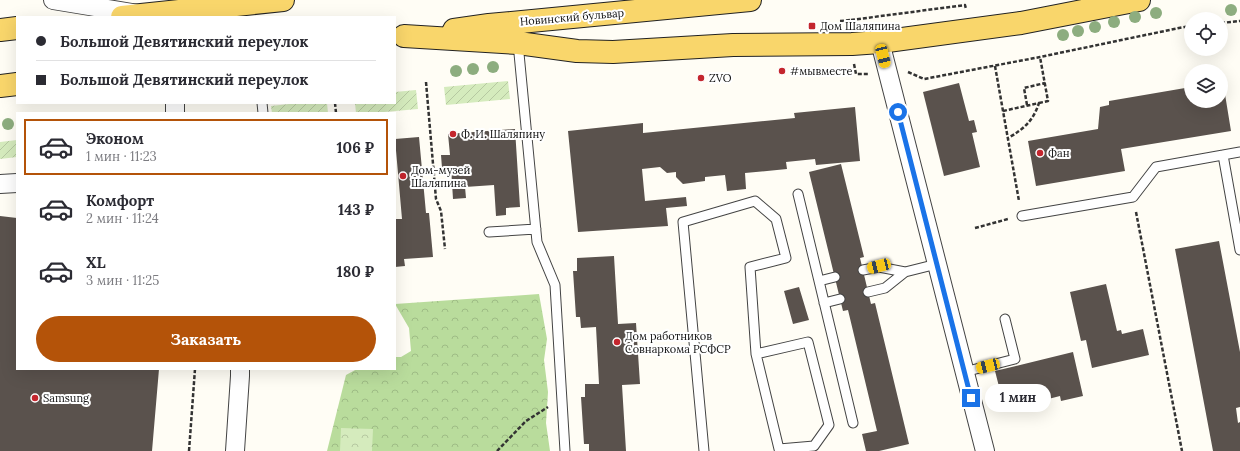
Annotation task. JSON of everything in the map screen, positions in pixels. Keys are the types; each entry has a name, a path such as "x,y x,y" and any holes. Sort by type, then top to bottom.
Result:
{"main road":[{"path":"133,16 198,5 283,0"},
{"name":"Новинский бульвар","path":"400,37 489,25 750,0"},
{"path":"400,37 518,43 577,51 613,52 732,44 813,45 880,42 1021,23 1139,0"},
{"path":"0,30 16,28"},
{"path":"0,86 16,84"}],"street":[{"path":"53,0 144,15"},
{"path":"880,42 985,451"},
{"path":"0,184 16,183"},
{"path":"235,451 240,370"}],"lane":[{"path":"518,43 537,242 555,285 565,451"},
{"path":"1022,216 1133,197 1156,167 1240,152"},
{"path":"1223,155 1240,250"},
{"path":"798,194 854,423"},
{"path":"704,451 683,222 754,201 776,219 786,258 750,267 756,354 779,449 814,446 829,426 808,342 756,354"},
{"path":"489,232 536,229"},
{"path":"868,292 885,288 905,272 936,264"},
{"path":"863,270 879,266 905,272"},
{"path":"819,281 835,277"},
{"path":"824,303 840,299"},
{"path":"964,372 1015,359 1005,319"}],"path":[{"path":"851,20 965,5 966,10"},
{"path":"1228,22 1240,20"},
{"path":"902,70 924,79 1040,58 1184,27"},
{"path":"1003,110 1048,101 1040,58"},
{"path":"853,60 856,74 871,74"},
{"path":"974,228 1022,216 994,66"},
{"path":"426,82 436,199 441,211 445,248"},
{"path":"1027,105 1024,88 1044,83"},
{"path":"1008,138 1019,132 1025,126 1035,114 1039,103"},
{"path":"1133,197 1182,451"},
{"path":"188,451 195,370"},
{"path":"497,451 526,421 562,398"}],"green space":[{"path":"508,81 510,99 446,105 444,87"},
{"path":"416,90 418,109 384,112 356,112 355,104 396,104 396,92"},
{"path":"289,104 327,104 328,112 272,112 271,106"},
{"path":"16,140 16,157 0,159 0,142"},
{"path":"539,294 547,339 544,360 548,392 546,423 550,451 327,451 346,375 355,370 396,370 396,357 401,357 411,351 409,328 396,304"},
{"path":"341,428 373,429 372,451 340,451"}],"building":[{"path":"959,83 969,121 974,120 977,132 972,133 980,167 944,176 923,92"},
{"path":"1184,88 1184,108 1227,108 1231,131 1121,149 1125,171 1036,186 1028,141 1098,129 1100,107 1109,105 1109,101"},
{"path":"855,107 860,161 816,165 815,159 786,162 787,169 745,173 746,189 727,191 725,175 705,177 705,181 683,184 676,177 676,172 667,173 660,167 642,169 645,201 686,197 687,206 666,208 668,226 578,232 568,131 643,123 643,133 795,118 794,113"},
{"path":"515,129 520,207 506,208 506,215 496,216 494,185 465,187 466,198 453,199 451,167 442,168 441,155 450,155 448,134"},
{"path":"419,137 426,213 429,213 433,257 404,259 405,266 396,267 396,219 402,219 396,139"},
{"path":"841,164 864,257 860,258 871,304 875,303 909,444 879,451 866,451 862,434 877,431 848,310 843,311 809,172"},
{"path":"0,216 16,218 16,370 159,370 152,451 0,451"},
{"path":"1219,241 1240,352 1240,407 1236,408 1238,423 1240,422 1240,451 1213,451 1175,249"},
{"name":"Дом работников Совнаркома РСФСР","path":"614,256 618,324 636,323 640,384 622,385 626,451 589,451 589,444 584,444 581,397 585,397 585,384 599,384 596,327 581,328 580,317 576,317 573,271 577,271 577,258"},
{"path":"1106,284 1117,331 1121,330 1122,334 1143,329 1149,355 1092,368 1086,340 1081,341 1070,292"},
{"path":"799,287 809,320 793,324 784,291"},
{"path":"1073,352 1083,396 1061,401 1060,396 1005,410 995,371"}],"place":[{"name":"Дом Шаляпина","path":"812,26"},
{"name":"#мывместе","path":"782,71"},
{"name":"ZVO","path":"701,78"},
{"name":"Ф. И. Шаляпину","path":"453,134"},
{"name":"Фан","path":"1040,153"},
{"name":"Дом-музей Шаляпина","path":"403,176"},
{"name":"Дом работников Совнаркома РСФСР","path":"617,342"},
{"name":"Samsung","path":"35,398"}],"route":[{"path":"898,112 971,398"}]}
